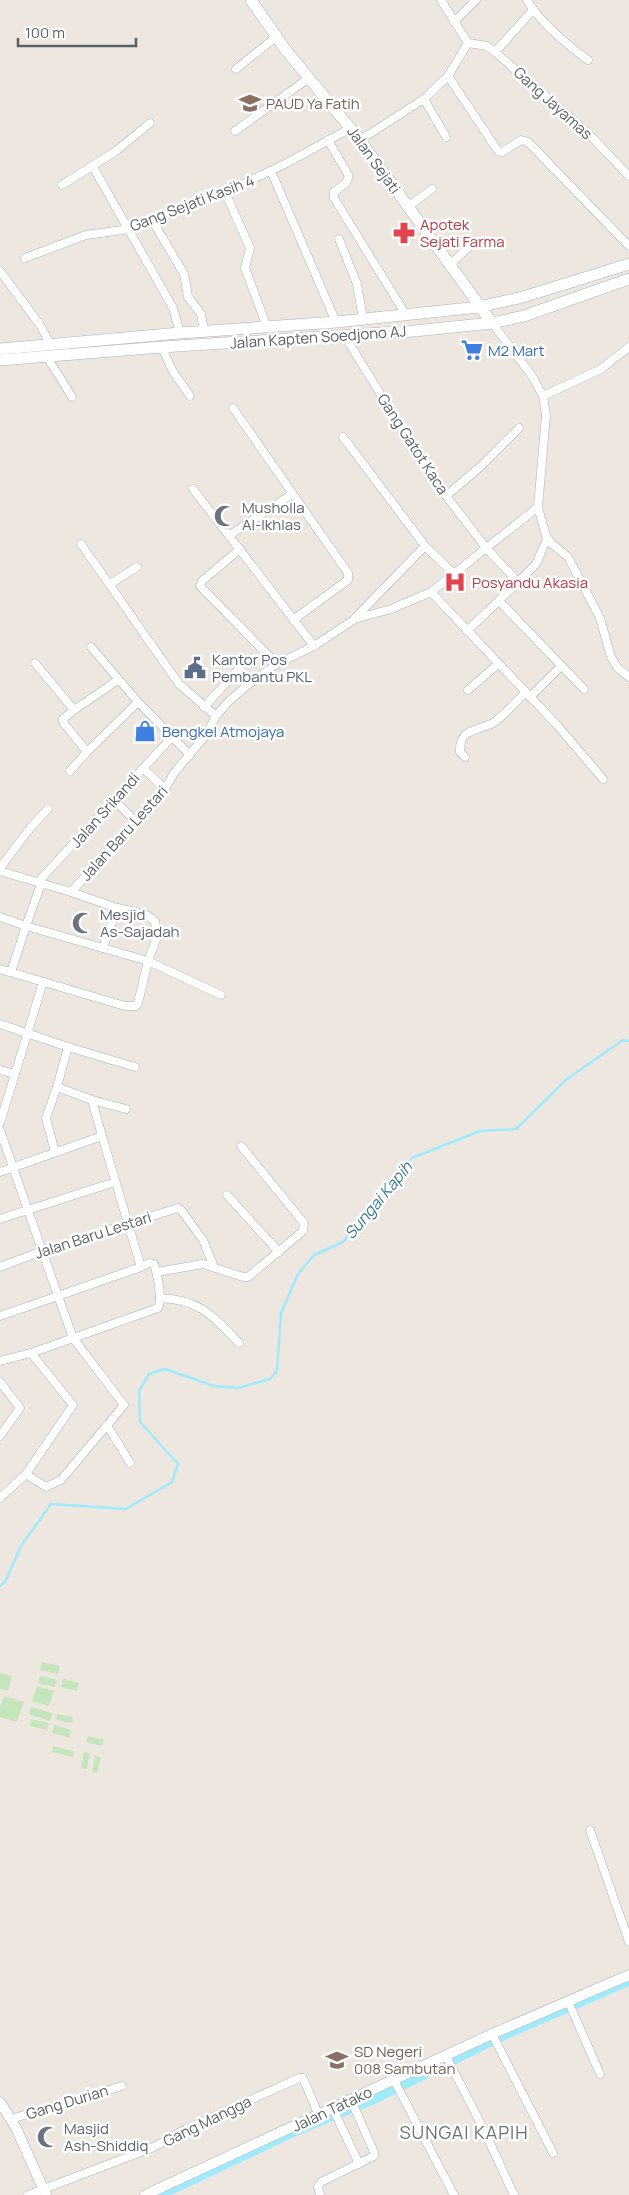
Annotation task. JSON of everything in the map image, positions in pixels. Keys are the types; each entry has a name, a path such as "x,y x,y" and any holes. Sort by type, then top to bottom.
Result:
{"main road":[{"name":"Jalan Sejati","path":"251,0 276,37 360,140 492,323"},
{"name":"Jalan Kapten Soedjono AJ","path":"0,349 204,331 336,322 479,307 522,297 629,264"},
{"name":"Jalan Kapten Soedjono AJ","path":"0,360 492,323 524,316 629,280"},
{"path":"30,346 32,358"}],"street":[{"path":"360,140 424,100 448,76 468,43 440,0"},
{"path":"454,22 476,0"},
{"path":"527,0 533,10 560,38 588,60"},
{"path":"495,52 533,10"},
{"path":"236,69 276,37"},
{"name":"Gang Jayamas","path":"468,43 487,46 495,52 588,134 629,176"},
{"path":"448,76 498,151 502,152 521,140 528,142 629,246"},
{"path":"235,131 309,78"},
{"path":"424,100 446,137"},
{"path":"62,184 116,151 150,123"},
{"name":"Gang Sejati Kasih 4","path":"25,258 86,235 130,229 225,192 271,171 351,128"},
{"path":"328,140 349,176 346,183 334,192 334,198 406,315"},
{"path":"93,166 173,308 180,333"},
{"path":"271,171 336,322"},
{"path":"408,207 432,189"},
{"path":"225,192 250,248 245,268 267,327"},
{"path":"152,220 184,274 188,297 201,314 204,331"},
{"path":"339,239 357,284 363,319"},
{"path":"450,265 475,241"},
{"path":"1,273 40,325 50,344"},
{"path":"492,323 532,376 543,396 546,415 538,507 547,539 568,557 600,618 611,657 617,666 629,677"},
{"name":"Gang Gatot Kaca","path":"344,335 428,472 487,549 518,582"},
{"path":"543,396 601,369 629,346"},
{"path":"162,347 172,370 190,396"},
{"path":"47,357 72,397"},
{"path":"234,408 348,573 348,578 293,620"},
{"path":"446,496 481,466 519,428"},
{"path":"343,437 425,546 455,575"},
{"path":"193,489 314,646"},
{"path":"230,535 292,494"},
{"name":"Jalan Baru Lestari","path":"43,982 133,1006 138,1003 148,961 157,937 155,921 145,914 117,908 71,892 165,789 174,773 206,735 216,716 229,700 277,664 314,646 354,619 391,609 431,592 455,575 538,507"},
{"path":"466,631 499,602 536,564 547,539"},
{"path":"81,544 179,684 216,716"},
{"path":"354,619 425,546"},
{"path":"240,548 202,581 200,586 277,664"},
{"path":"110,584 137,566"},
{"path":"431,592 557,725 603,779"},
{"path":"499,602 584,689"},
{"path":"91,647 138,702 190,755"},
{"path":"35,663 74,710"},
{"path":"468,690 498,664"},
{"path":"465,757 461,753 460,748 468,733 475,728 493,723 561,666"},
{"path":"204,707 240,668"},
{"path":"87,752 63,722 63,719 118,680"},
{"path":"70,771 138,702"},
{"name":"Jalan Srikandi","path":"40,883 172,737"},
{"path":"144,768 165,789"},
{"path":"114,800 136,822"},
{"path":"48,810 31,827 0,869 71,892"},
{"path":"11,972 40,883"},
{"path":"103,948 117,908"},
{"path":"0,917 148,961 221,995"},
{"path":"0,969 43,982 0,1123"},
{"path":"0,1024 135,1067"},
{"path":"55,1152 46,1118 68,1047"},
{"path":"0,1070 14,1074"},
{"path":"57,1087 92,1100 126,1109"},
{"path":"92,1100 140,1267"},
{"path":"0,1130 73,1338 123,1402 107,1425 61,1480 53,1485 43,1487 26,1474"},
{"path":"0,1172 102,1136"},
{"path":"157,1272 194,1265 214,1267 248,1277 303,1231 304,1223 241,1146"},
{"path":"0,1218 115,1182"},
{"path":"227,1195 279,1252"},
{"name":"Jalan Baru Lestari","path":"0,1267 42,1251 180,1208 204,1240 214,1267"},
{"path":"0,1316 140,1267 153,1264 157,1272 160,1298 158,1308 0,1361"},
{"path":"160,1298 184,1300 198,1306 208,1312 239,1343"},
{"path":"0,1498 26,1474 72,1405 31,1352"},
{"path":"0,1382 20,1408 0,1436"},
{"path":"107,1425 130,1463"},
{"path":"590,1830 629,1942"},
{"name":"Jalan Tatako","path":"145,2195 352,2102 446,2056 629,1975"},
{"path":"569,2003 600,2074"},
{"path":"494,2036 553,2153"},
{"path":"446,2056 482,2126 514,2195"},
{"name":"Gang Mangga","path":"44,2192 154,2147 186,2129 300,2078 303,2078 307,2084 319,2116"},
{"path":"395,2082 454,2195"},
{"name":"Gang Durian","path":"11,2119 122,2086"},
{"path":"320,2195 318,2189 321,2182 359,2164 374,2154 352,2102"},
{"path":"1,2103 11,2119 44,2192 28,2195"},
{"path":"333,2109 359,2164"}],"green space":[{"path":"42,1662 60,1666 58,1674 40,1670"},
{"path":"0,1673 12,1676 8,1691 0,1689"},
{"path":"40,1676 57,1680 55,1687 38,1683"},
{"path":"63,1679 79,1683 77,1691 61,1687"},
{"path":"37,1686 54,1691 49,1706 32,1701"},
{"path":"4,1696 24,1702 17,1722 0,1717 0,1707"},
{"path":"31,1707 52,1713 50,1721 29,1714"},
{"path":"57,1714 73,1717 72,1723 56,1720"},
{"path":"31,1719 49,1723 47,1730 30,1726"},
{"path":"54,1725 71,1730 69,1738 52,1733"},
{"path":"88,1736 104,1740 102,1746 86,1742"},
{"path":"53,1746 74,1751 73,1757 52,1752"},
{"path":"84,1752 90,1753 87,1769 81,1768"},
{"path":"95,1756 101,1757 97,1773 92,1772"}],"waterway":[{"name":"Sungai Kapih","path":"0,1586 5,1582 21,1546 51,1504 126,1509 172,1482 178,1464 140,1422 139,1391 149,1374 165,1369 214,1386 238,1388 270,1379 277,1371 281,1313 298,1274 314,1255 343,1242 412,1158 480,1131 516,1129 567,1079 623,1040 629,1041"},
{"path":"161,2195 294,2132 377,2098 503,2036 629,1981"}],"place":[{"name":"PAUD Ya Fatih","path":"250,103"},
{"name":"Apotek Sejati Farma","path":"404,233"},
{"name":"M2 Mart","path":"472,350"},
{"name":"Musholla Al-Ikhlas","path":"225,516"},
{"name":"Posyandu Akasia","path":"455,582"},
{"name":"Kantor Pos Pembantu PKL","path":"195,668"},
{"name":"Bengkel Atmojaya","path":"145,731"},
{"name":"Mesjid As-Sajadah","path":"83,923"},
{"name":"SD Negeri 008 Sambutan","path":"337,2060"},
{"name":"Masjid Ash-Shiddiq","path":"48,2137"}],"district":[{"name":"SUNGAI KAPIH","path":"464,2132"}]}
